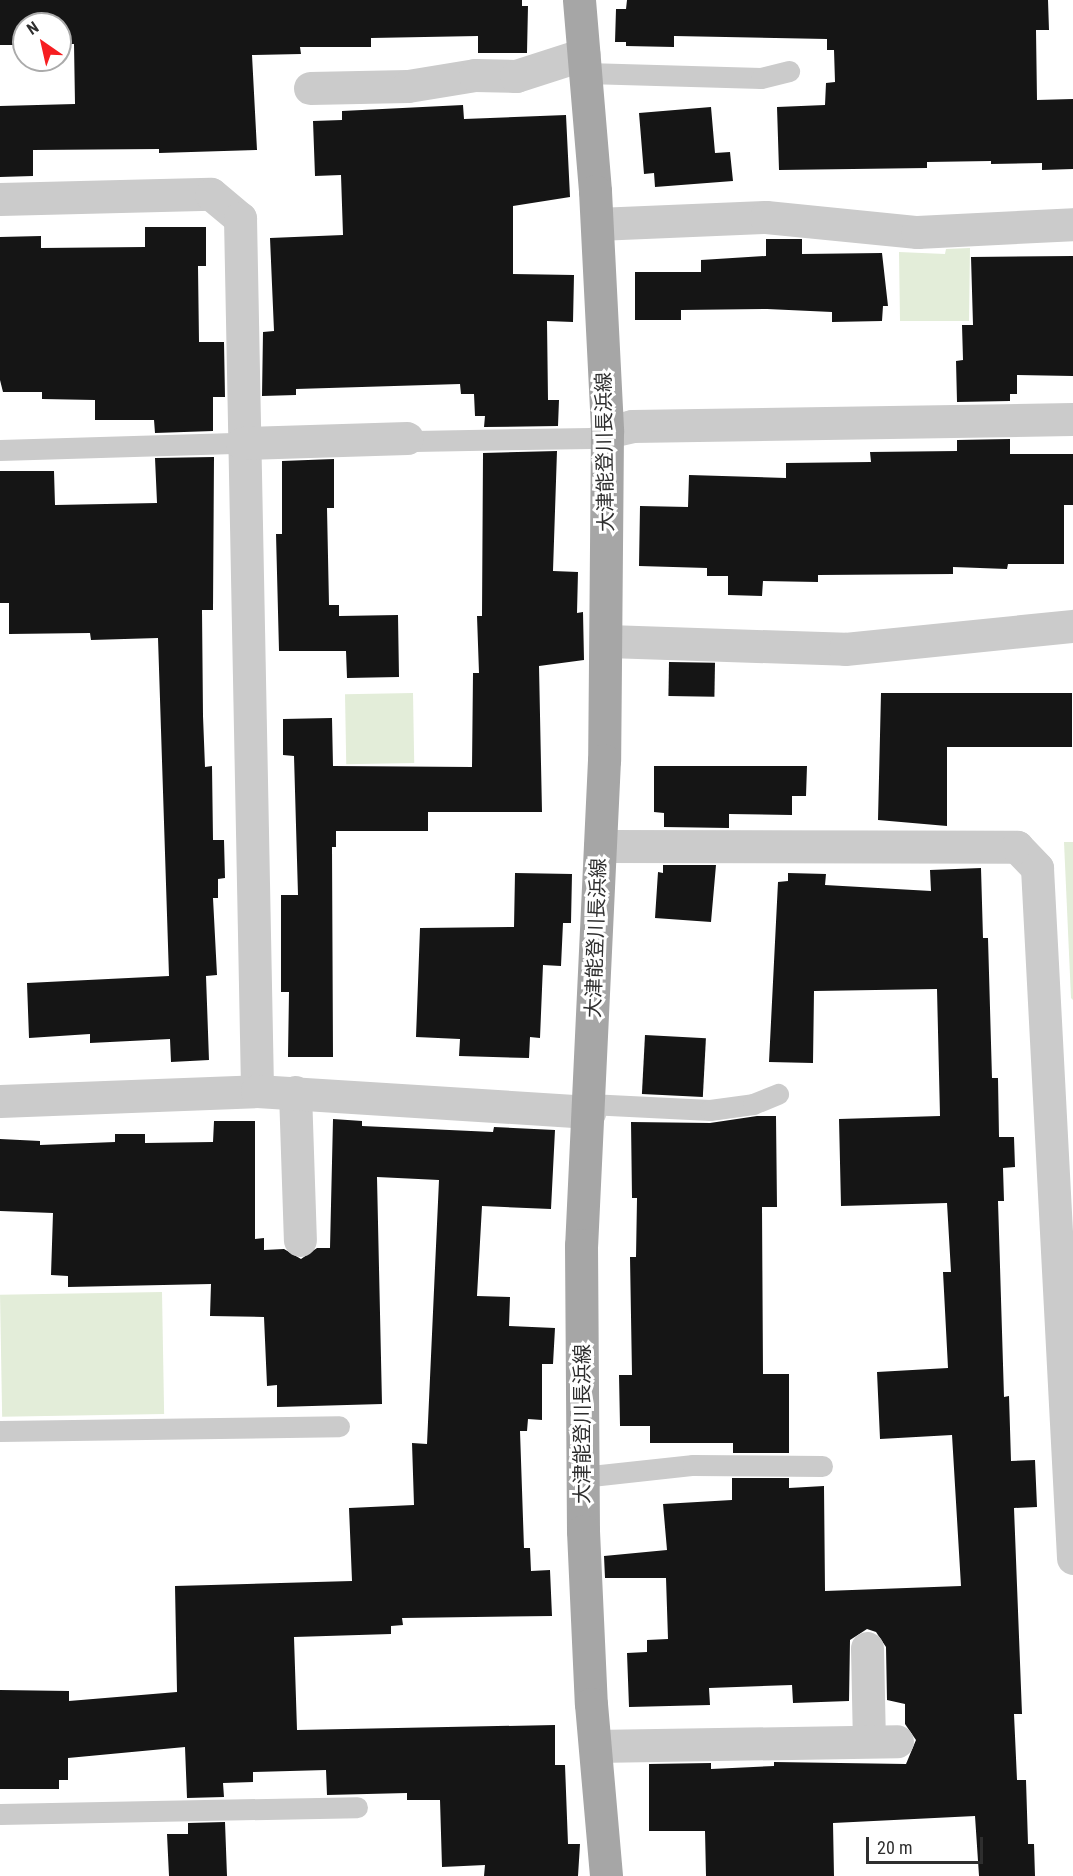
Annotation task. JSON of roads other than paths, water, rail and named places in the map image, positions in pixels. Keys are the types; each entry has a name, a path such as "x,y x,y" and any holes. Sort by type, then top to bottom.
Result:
{"main road":[{"name":"大津能登川長浜線","path":"579,0 597,224 607,432 608,641 589,1108 581,1245 582,1477 595,1746 606,1876"}],"street":[{"path":"310,88 408,86 475,75 516,76 585,63"},
{"path":"0,199 212,194 240,218 242,442 256,1091"},
{"path":"597,224 766,217 917,232 1073,224"},
{"path":"607,432 632,426 1073,419"},
{"path":"242,442 407,438"},
{"path":"608,641 845,649 1073,626"},
{"path":"600,846 1017,847 1037,868 1060,1044 1073,1558"},
{"path":"0,1101 256,1091 589,1108"},
{"path":"294,1092 300,1240"},
{"path":"595,1746 883,1741 867,1648"}],"lane":[{"path":"585,63 761,78 789,71"},
{"path":"407,438 414,441 591,438 607,432"},
{"path":"0,450 242,442"},
{"path":"589,1108 711,1110 753,1104 778,1094"},
{"path":"0,1431 339,1426"},
{"path":"582,1477 693,1466 822,1466"},
{"path":"0,1814 357,1808"}]}
